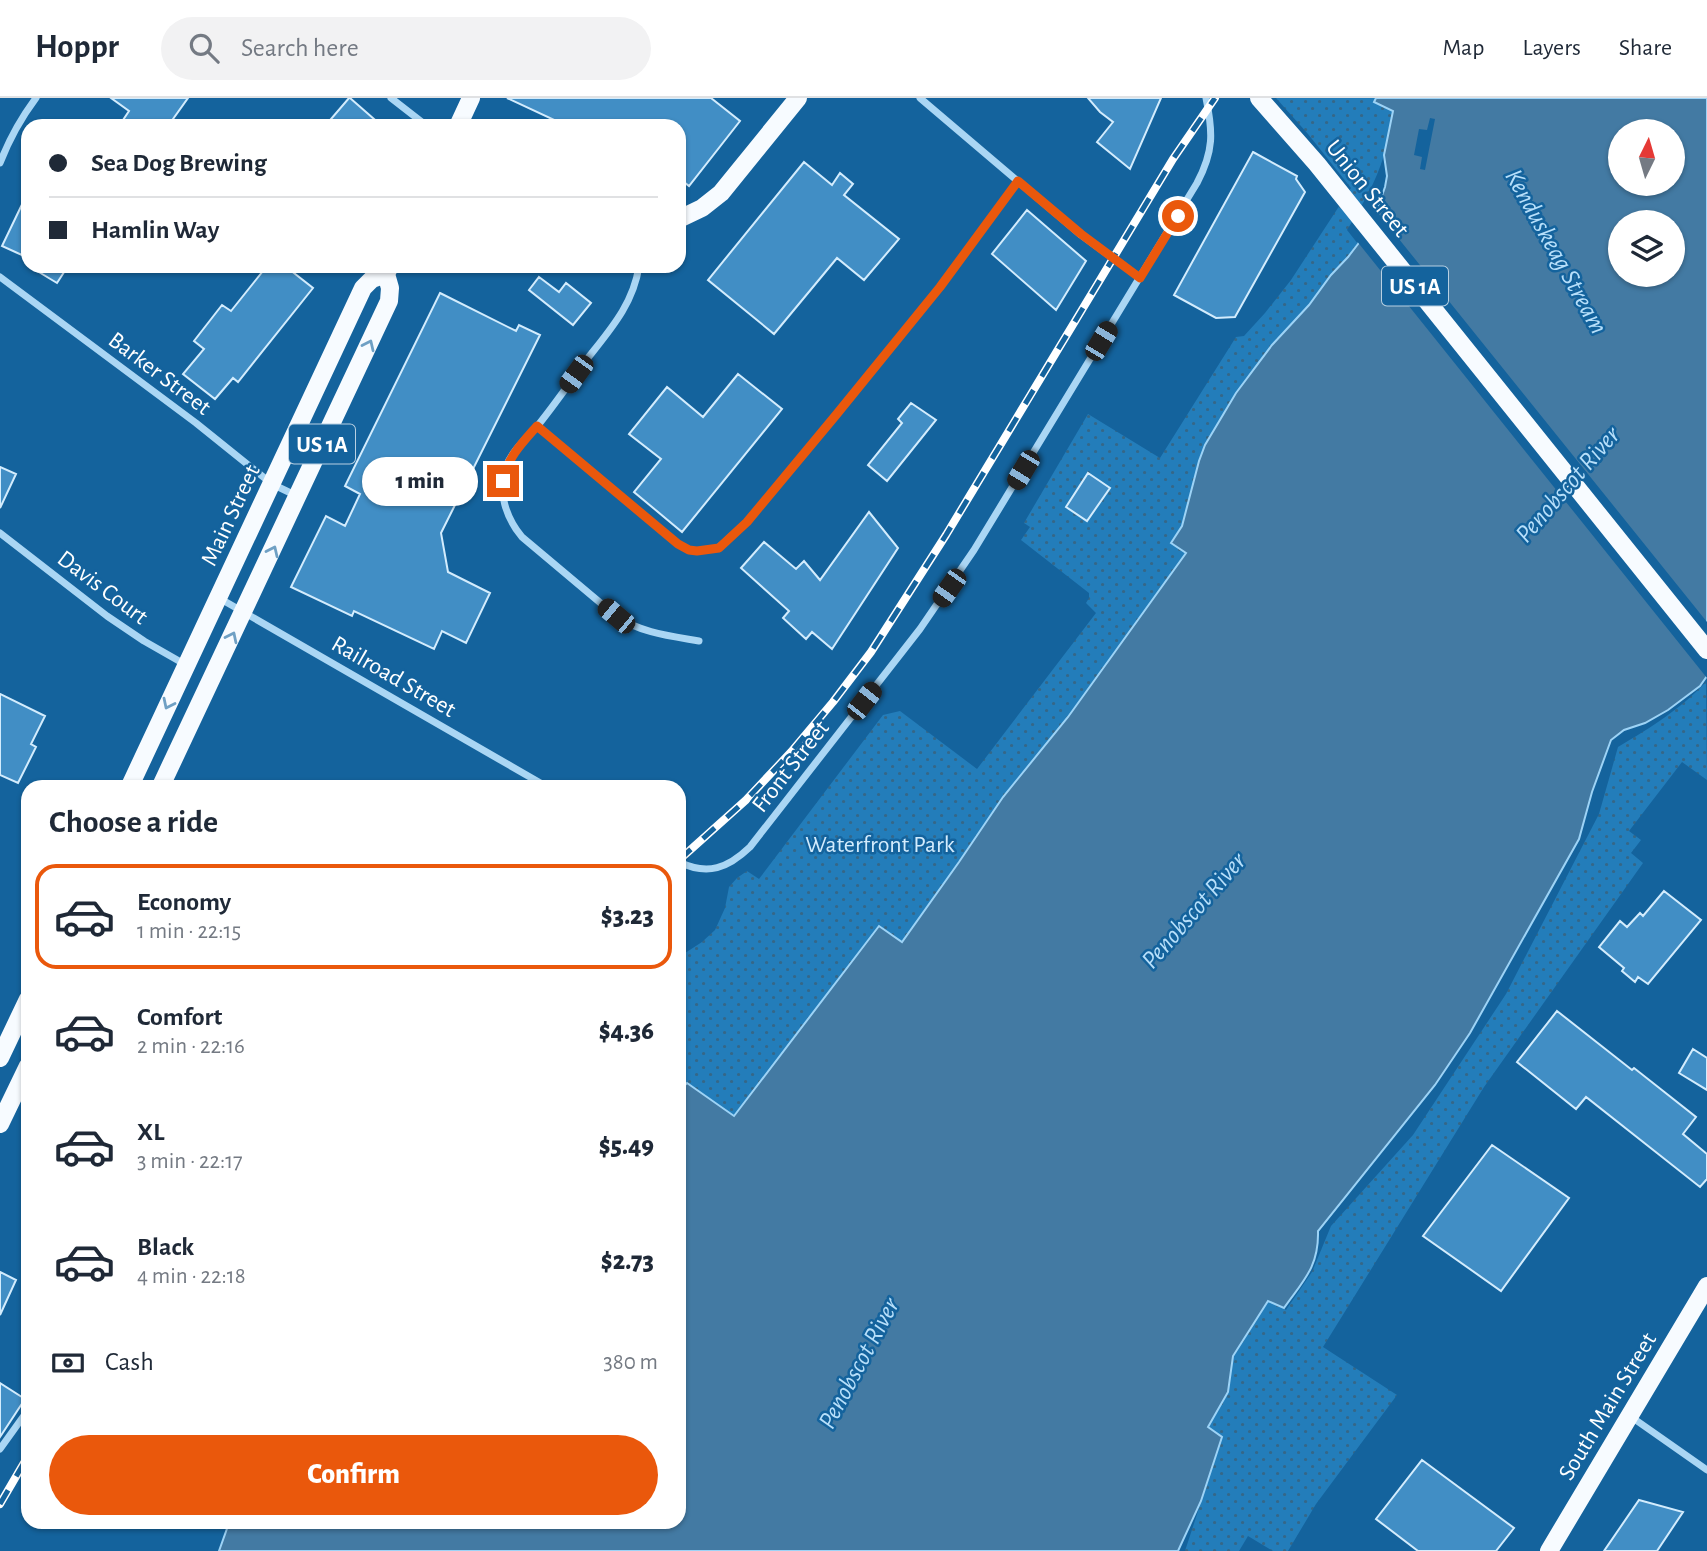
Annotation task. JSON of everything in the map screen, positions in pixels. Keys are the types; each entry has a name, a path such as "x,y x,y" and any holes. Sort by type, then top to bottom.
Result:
{"main road":[{"path":"461,119 471,98"},
{"path":"686,216 702,208 721,193 798,98"},
{"name":"Union Street","path":"1259,98 1317,164 1707,650"},
{"name":"Main Street","path":"133,780 363,288 383,273"},
{"name":"Main Street","path":"164,780 389,301 388,273"},
{"path":"0,1058 21,1014"},
{"path":"0,1125 21,1081"},
{"name":"South Main Street","path":"1549,1551 1707,1286"}],"street":[{"path":"21,119 36,98"},
{"path":"391,98 418,119"},
{"path":"920,98 1081,234 1140,278"},
{"name":"Front Street","path":"686,864 699,869 716,869 736,860 758,839 927,619 974,550 1190,196 1207,163 1212,134 1206,98"},
{"path":"0,163 21,119"},
{"path":"537,426 678,544 689,550 719,548 759,508 945,281 1018,181"},
{"path":"637,273 632,296 622,313 510,458 504,473 503,498 508,514 522,537 616,616 629,625 652,633 699,641"},
{"name":"Barker Street","path":"0,277 187,416 272,484 298,496"},
{"name":"Davis Court","path":"0,533 116,623 187,665"},
{"name":"Railroad Street","path":"219,598 535,780"},
{"path":"1630,1415 1707,1471"},
{"path":"0,1449 21,1420"}],"green space":[{"name":"Waterfront Park","path":"1276,98 1376,98 1374,102 1393,111 1381,165 1347,230 1358,244 1309,305 1272,345 1236,393 1205,445 1182,526 1172,543 1186,553 1068,717 1003,797 901,943 879,927 734,1117 686,1084 686,952 715,930 725,908 729,887 737,878 747,871 759,879 883,715 900,711 977,769 1096,613 1086,603 1089,593 1021,540 1030,527 1024,523 1088,414 1160,458 1236,337 1244,336 1291,280 1351,188"},
{"path":"1706,682 1707,780 1682,762 1629,831 1641,840 1631,853 1643,863 1484,1087 1323,1347 1397,1395 1316,1504 1288,1551 1273,1551 1248,1536 1239,1551 1185,1551 1222,1438 1208,1427 1228,1392 1233,1356 1268,1300 1286,1310 1312,1272 1331,1226 1413,1135 1506,994 1599,814 1618,747 1665,718"}],"water":[{"path":"1376,98 1707,98 1707,676 1700,686 1668,710 1645,723 1624,730 1611,740 1579,839 1470,1033 1435,1085 1318,1231 1313,1264 1284,1308 1268,1301 1233,1356 1228,1392 1208,1427 1222,1437 1201,1501 1178,1551 219,1551 227,1529 686,1529 686,1084 734,1116 879,926 902,942 1003,797 1068,717 1186,553 1171,543 1182,526 1205,445 1236,393 1272,345 1309,305 1358,244 1375,215 1385,187 1387,176 1384,155 1393,111 1374,102"}],"pier":[{"path":"1430,118 1435,119 1425,170 1420,169 1422,157 1414,155 1419,129 1427,130"},
{"path":"1374,208 1707,622 1707,678 1356,240"}],"building":[{"path":"111,98 188,98 173,119 124,119 129,111"},
{"path":"350,98 374,119 331,119"},
{"path":"507,98 711,98 740,121 689,186 686,184 686,119 552,119"},
{"path":"1088,98 1161,98 1130,169 1097,142 1113,122"},
{"path":"1253,152 1297,176 1296,179 1305,192 1235,317 1216,318 1174,295"},
{"path":"804,162 832,185 840,173 853,184 844,195 899,239 864,280 837,258 774,334 708,280"},
{"path":"21,207 21,255 2,246"},
{"path":"1027,210 1086,261 1056,310 992,254"},
{"path":"41,273 63,273 57,283"},
{"path":"261,273 294,273 313,288 238,382 233,378 215,399 183,374 204,349 194,341 222,305 231,311"},
{"path":"539,277 559,292 566,283 591,303 573,325 529,290"},
{"path":"440,293 516,331 519,325 540,335 441,533 448,572 490,593 466,643 442,631 434,649 354,611 352,616 291,587 326,516 345,526 360,494 345,486"},
{"path":"738,374 782,409 682,532 634,492 661,459 629,434 667,387 703,417"},
{"path":"911,403 936,420 887,481 868,465 902,423 898,419"},
{"path":"0,467 16,474 0,508"},
{"path":"1088,473 1110,488 1087,521 1066,507"},
{"path":"869,512 898,548 832,649 812,632 806,639 783,618 789,611 741,568 764,542 796,569 804,561 820,580"},
{"path":"0,694 45,716 31,744 36,747 18,783 0,775"},
{"path":"1664,891 1701,920 1648,984 1638,977 1635,982 1622,971 1624,968 1599,947 1620,921 1627,927 1640,913 1643,916"},
{"path":"1557,1011 1696,1117 1683,1134 1707,1154 1707,1179 1700,1187 1586,1097 1576,1109 1517,1062"},
{"path":"1693,1049 1707,1058 1707,1090 1679,1073"},
{"path":"1492,1145 1569,1198 1501,1291 1423,1236"},
{"path":"0,1272 16,1280 0,1315"},
{"path":"0,1383 21,1396 21,1405 0,1437"},
{"path":"1422,1460 1514,1528 1496,1551 1418,1551 1376,1519"},
{"path":"1639,1500 1683,1512 1657,1551 1604,1551"}],"railway":[{"path":"686,854 746,800 791,752 871,652 946,535 1173,159 1215,98"},
{"path":"0,1504 21,1468"}],"route":[{"path":"503,481 510,458 537,426 678,544 697,551 719,548 759,508 836,415 950,274 1018,181 1081,234 1140,278 1178,216"}],"water label":[{"name":"Kenduskeag Stream","path":"1557,251"},
{"name":"Penobscot River","path":"1567,484"},
{"name":"Penobscot River","path":"1193,910"},
{"name":"Penobscot River","path":"858,1363"}]}
